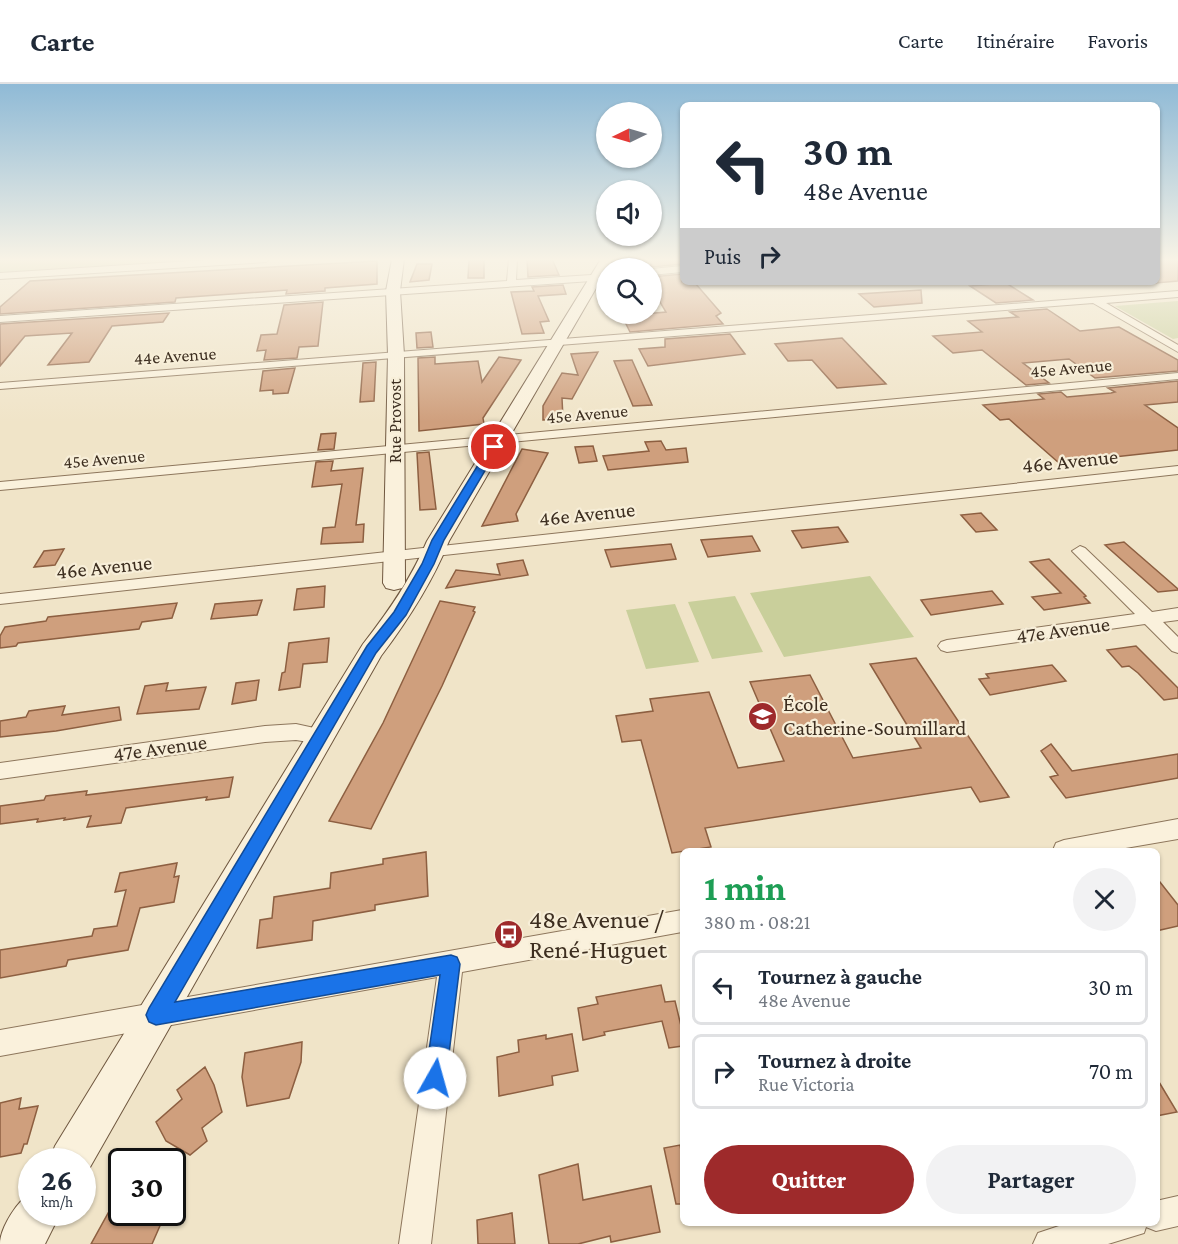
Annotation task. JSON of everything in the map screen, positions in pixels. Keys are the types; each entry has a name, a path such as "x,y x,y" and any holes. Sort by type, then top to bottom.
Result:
{"main road":[{"name":"Rue Provost","path":"394,313 396,355 394,584"},
{"path":"77,1148 372,650 399,615 428,564 432,551 577,313"},
{"path":"372,650 381,613 394,584 415,563 432,551"},
{"path":"20,1244 31,1226"}],"street":[{"path":"0,319 82,313"},
{"name":"44e Avenue","path":"0,386 940,313"},
{"path":"1117,313 1178,349"},
{"name":"45e Avenue","path":"0,486 395,451 1178,376"},
{"name":"46e Avenue","path":"0,599 1178,470"},
{"path":"1080,551 1178,646"},
{"name":"47e Avenue","path":"947,646 1178,614"},
{"name":"47e Avenue","path":"0,771 264,734 296,732 321,736"},
{"path":"1075,848 1178,829"},
{"path":"0,1043 680,921"},
{"path":"415,1244 451,964"},
{"path":"1160,1215 1178,1211"},
{"path":"1049,1244 1118,1226"}],"green space":[{"path":"1128,313 1178,313 1178,338 1173,339"},
{"path":"870,576 914,637 784,657 750,593"},
{"path":"735,596 763,652 712,659 688,602"},
{"path":"675,604 699,662 646,669 626,610"}],"building":[{"path":"169,313 163,322 112,326 89,362 48,365 72,333 25,336 0,366 0,324"},
{"path":"282,313 322,313 318,346 299,347 297,358 264,360 266,350 257,351 261,335 277,334"},
{"path":"517,313 546,313 549,321 540,322 544,333 522,334"},
{"path":"662,313 721,313 716,316 723,324 630,332 626,324 662,324"},
{"path":"1012,313 1053,313 1080,331 1119,327 1178,360 1178,371 1095,378 1069,359 1023,363 1049,383 1026,385 982,350 953,353 933,336 982,332 968,321 1018,317"},
{"path":"431,332 433,347 417,348 416,333"},
{"path":"730,334 745,354 648,366 639,349 665,347 665,339"},
{"path":"842,338 886,384 837,388 812,360 788,361 775,344"},
{"path":"598,352 572,399 562,398 563,419 543,420 543,406 562,373 578,375 571,354"},
{"path":"435,357 435,364 478,361 482,382 499,357 521,360 483,418 484,424 419,431 418,358"},
{"path":"632,360 652,405 633,406 614,361"},
{"path":"376,362 374,401 360,402 363,363"},
{"path":"295,368 288,393 273,394 273,390 260,391 263,371"},
{"path":"1178,381 1178,402 1145,405 1178,428 1178,450 1059,463 1009,419 1000,420 983,405 1044,399 1038,394 1061,392 1067,397 1111,393 1115,392 1108,388"},
{"path":"336,433 334,449 318,450 321,434"},
{"path":"661,441 666,450 686,448 688,462 608,470 603,456 649,451 645,442"},
{"path":"593,446 597,461 579,463 575,447"},
{"path":"522,449 548,453 516,514 518,521 482,526"},
{"path":"429,452 436,509 420,510 417,453"},
{"path":"333,461 331,471 363,468 356,525 364,524 363,542 321,544 323,528 335,527 342,484 312,487 316,462"},
{"path":"981,513 997,530 976,532 961,515"},
{"path":"838,527 848,542 802,548 792,531"},
{"path":"752,536 760,551 708,557 701,540"},
{"path":"1124,542 1178,590 1158,592 1105,545"},
{"path":"671,544 676,559 611,567 605,550"},
{"path":"64,549 55,565 34,567 44,551"},
{"path":"1049,559 1086,596 1084,597 1090,603 1044,610 1032,597 1061,593 1030,562"},
{"path":"523,560 528,575 446,588 456,570 500,575 497,564"},
{"path":"325,586 324,607 294,610 297,589"},
{"path":"992,591 1003,604 931,615 921,600"},
{"path":"262,600 257,615 211,619 215,604"},
{"path":"440,601 475,607 473,611 475,612 442,686 371,829 329,821 383,723"},
{"path":"177,603 172,618 142,622 139,629 18,643 16,646 0,648 0,636 5,627 46,621 48,617"},
{"path":"329,638 327,662 303,664 300,687 279,690 282,673 285,672 289,643"},
{"path":"1136,646 1178,688 1178,698 1164,700 1138,673 1129,666 1122,667 1107,650"},
{"path":"916,658 1009,797 980,802 971,787 705,828 711,847 680,848 680,852 672,853 641,740 622,742 616,716 653,711 650,699 709,692 738,768 784,761 750,682 810,675 853,758 921,748 870,664"},
{"path":"1052,665 1066,681 990,695 979,679 989,678 986,674"},
{"path":"259,680 256,700 232,704 236,683"},
{"path":"168,683 166,691 206,687 199,709 137,714 145,686"},
{"path":"65,706 62,715 119,707 121,720 56,731 0,737 0,721 26,717 29,711"},
{"path":"1051,744 1072,771 1178,754 1178,778 1066,798 1050,777 1058,775 1041,751"},
{"path":"233,777 229,797 206,800 207,797 126,808 121,823 87,827 91,816 0,824 0,806 44,800 46,796 87,791 86,795"},
{"path":"426,852 428,896 375,905 375,910 313,921 312,940 257,948 260,920 272,918 274,897 330,888 331,873 383,864 383,859"},
{"path":"177,863 174,877 179,876 174,902 140,908 128,950 68,960 66,966 0,978 0,950 92,936 94,929 117,926 126,890 115,892 120,873"},
{"path":"1160,882 1178,905 1178,926 1160,930"},
{"path":"661,985 665,1002 675,1001 680,1022 680,1046 669,1048 662,1021 604,1032 605,1035 583,1040 578,1008 598,1004 596,997"},
{"path":"572,1034 578,1071 552,1076 553,1085 499,1096 497,1057 519,1052 518,1040 546,1035 546,1039"},
{"path":"302,1042 301,1062 289,1098 247,1106 242,1077 245,1053"},
{"path":"205,1067 214,1085 222,1112 202,1128 207,1141 190,1155 186,1153 186,1148 178,1148 166,1141 156,1122 182,1099 177,1090"},
{"path":"1160,1084 1177,1112 1160,1115"},
{"path":"21,1098 19,1109 38,1106 27,1144 24,1144 23,1148 18,1148 18,1154 0,1157 0,1103"},
{"path":"680,1145 680,1204 676,1204 664,1148"},
{"path":"578,1164 583,1200 651,1186 660,1232 611,1242 610,1236 578,1244 549,1244 539,1175"},
{"path":"108,1213 108,1226 160,1226 152,1244 91,1244"},
{"path":"512,1213 515,1244 478,1244 477,1220"}],"place":[{"name":"École Catherine-Soumillard","path":"762,716"},
{"name":"48e Avenue / René-Huguet","path":"508,934"}],"route":[{"path":"435,1078 451,964 156,1015 372,650 399,615 428,564 438,540 494,447"}]}
